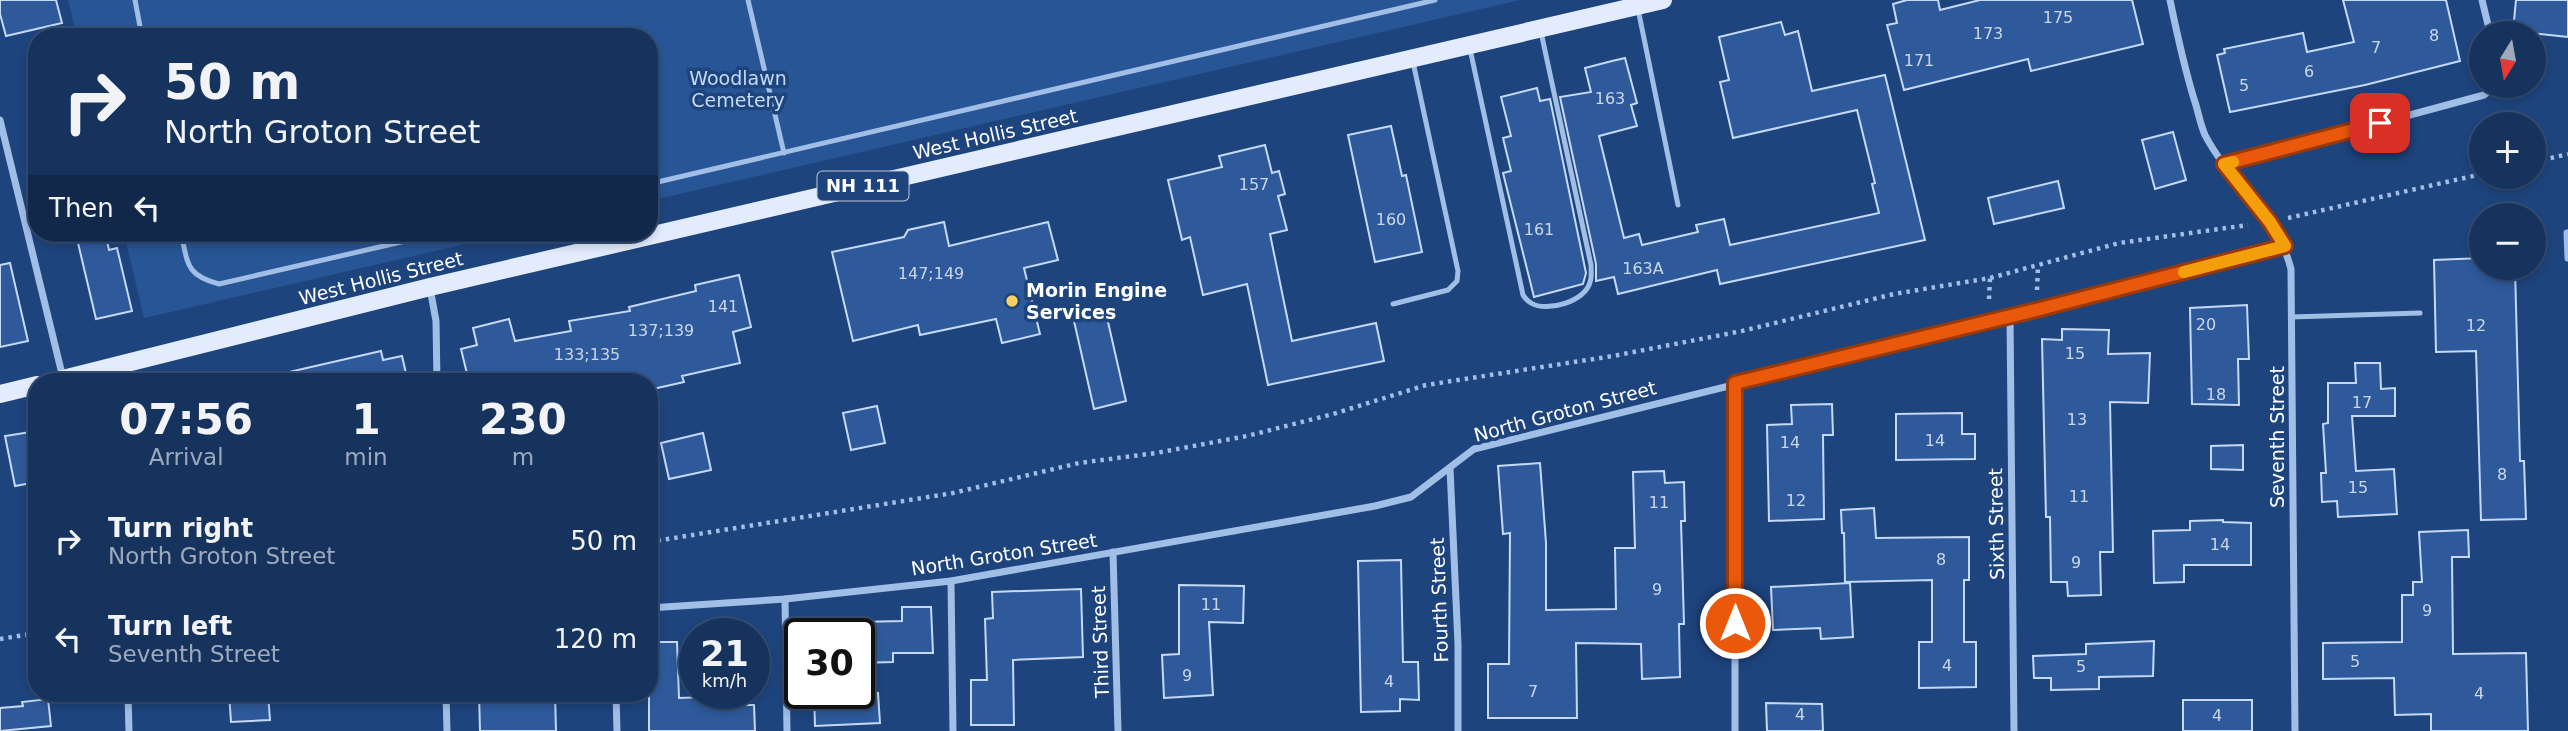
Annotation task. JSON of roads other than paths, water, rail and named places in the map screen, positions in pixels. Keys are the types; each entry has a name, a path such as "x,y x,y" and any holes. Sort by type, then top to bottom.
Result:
{"main road":[{"name":"West Hollis Street","path":"658,234 1663,0"},
{"name":"West Hollis Street","path":"85,373 624,242"},
{"path":"0,394 28,387"}],"street":[{"name":"Seventh Street","path":"2170,0 2182,60 2204,133 2224,164 2270,222 2285,246 2291,269 2295,731"},
{"path":"2482,0 2487,21"},
{"path":"2224,164 2473,98"},
{"path":"0,120 55,373"},
{"path":"2567,233 2568,258"},
{"name":"North Groton Street","path":"658,606 785,599 951,581 1387,503 1411,497 1474,449 2285,246"},
{"path":"430,287 436,321 438,373"},
{"name":"Sixth Street","path":"2010,316 2014,731"},
{"path":"1735,383 1735,731"},
{"name":"Fourth Street","path":"1450,468 1458,644 1458,731"},
{"name":"Third Street","path":"1113,552 1118,731"},
{"path":"951,581 953,731"},
{"path":"785,599 788,731"},
{"path":"128,702 130,731"},
{"path":"446,702 446,731"},
{"path":"616,702 617,731"}],"lane":[{"path":"135,0 140,28"},
{"path":"748,0 783,153"},
{"path":"658,182 1435,0"},
{"path":"1638,6 1678,205"},
{"path":"1469,46 1522,295 1531,304 1543,307 1569,303 1583,295 1590,284 1591,265 1540,29"},
{"path":"1393,304 1448,290 1457,281 1458,271 1413,59"},
{"path":"183,242 188,265 200,279 219,284 401,242"},
{"path":"2291,317 2420,313"}],"place":[{"name":"Morin Engine Services","path":"1012,301"}],"park label":[{"name":"Woodlawn Cemetery","path":"738,89"}]}
